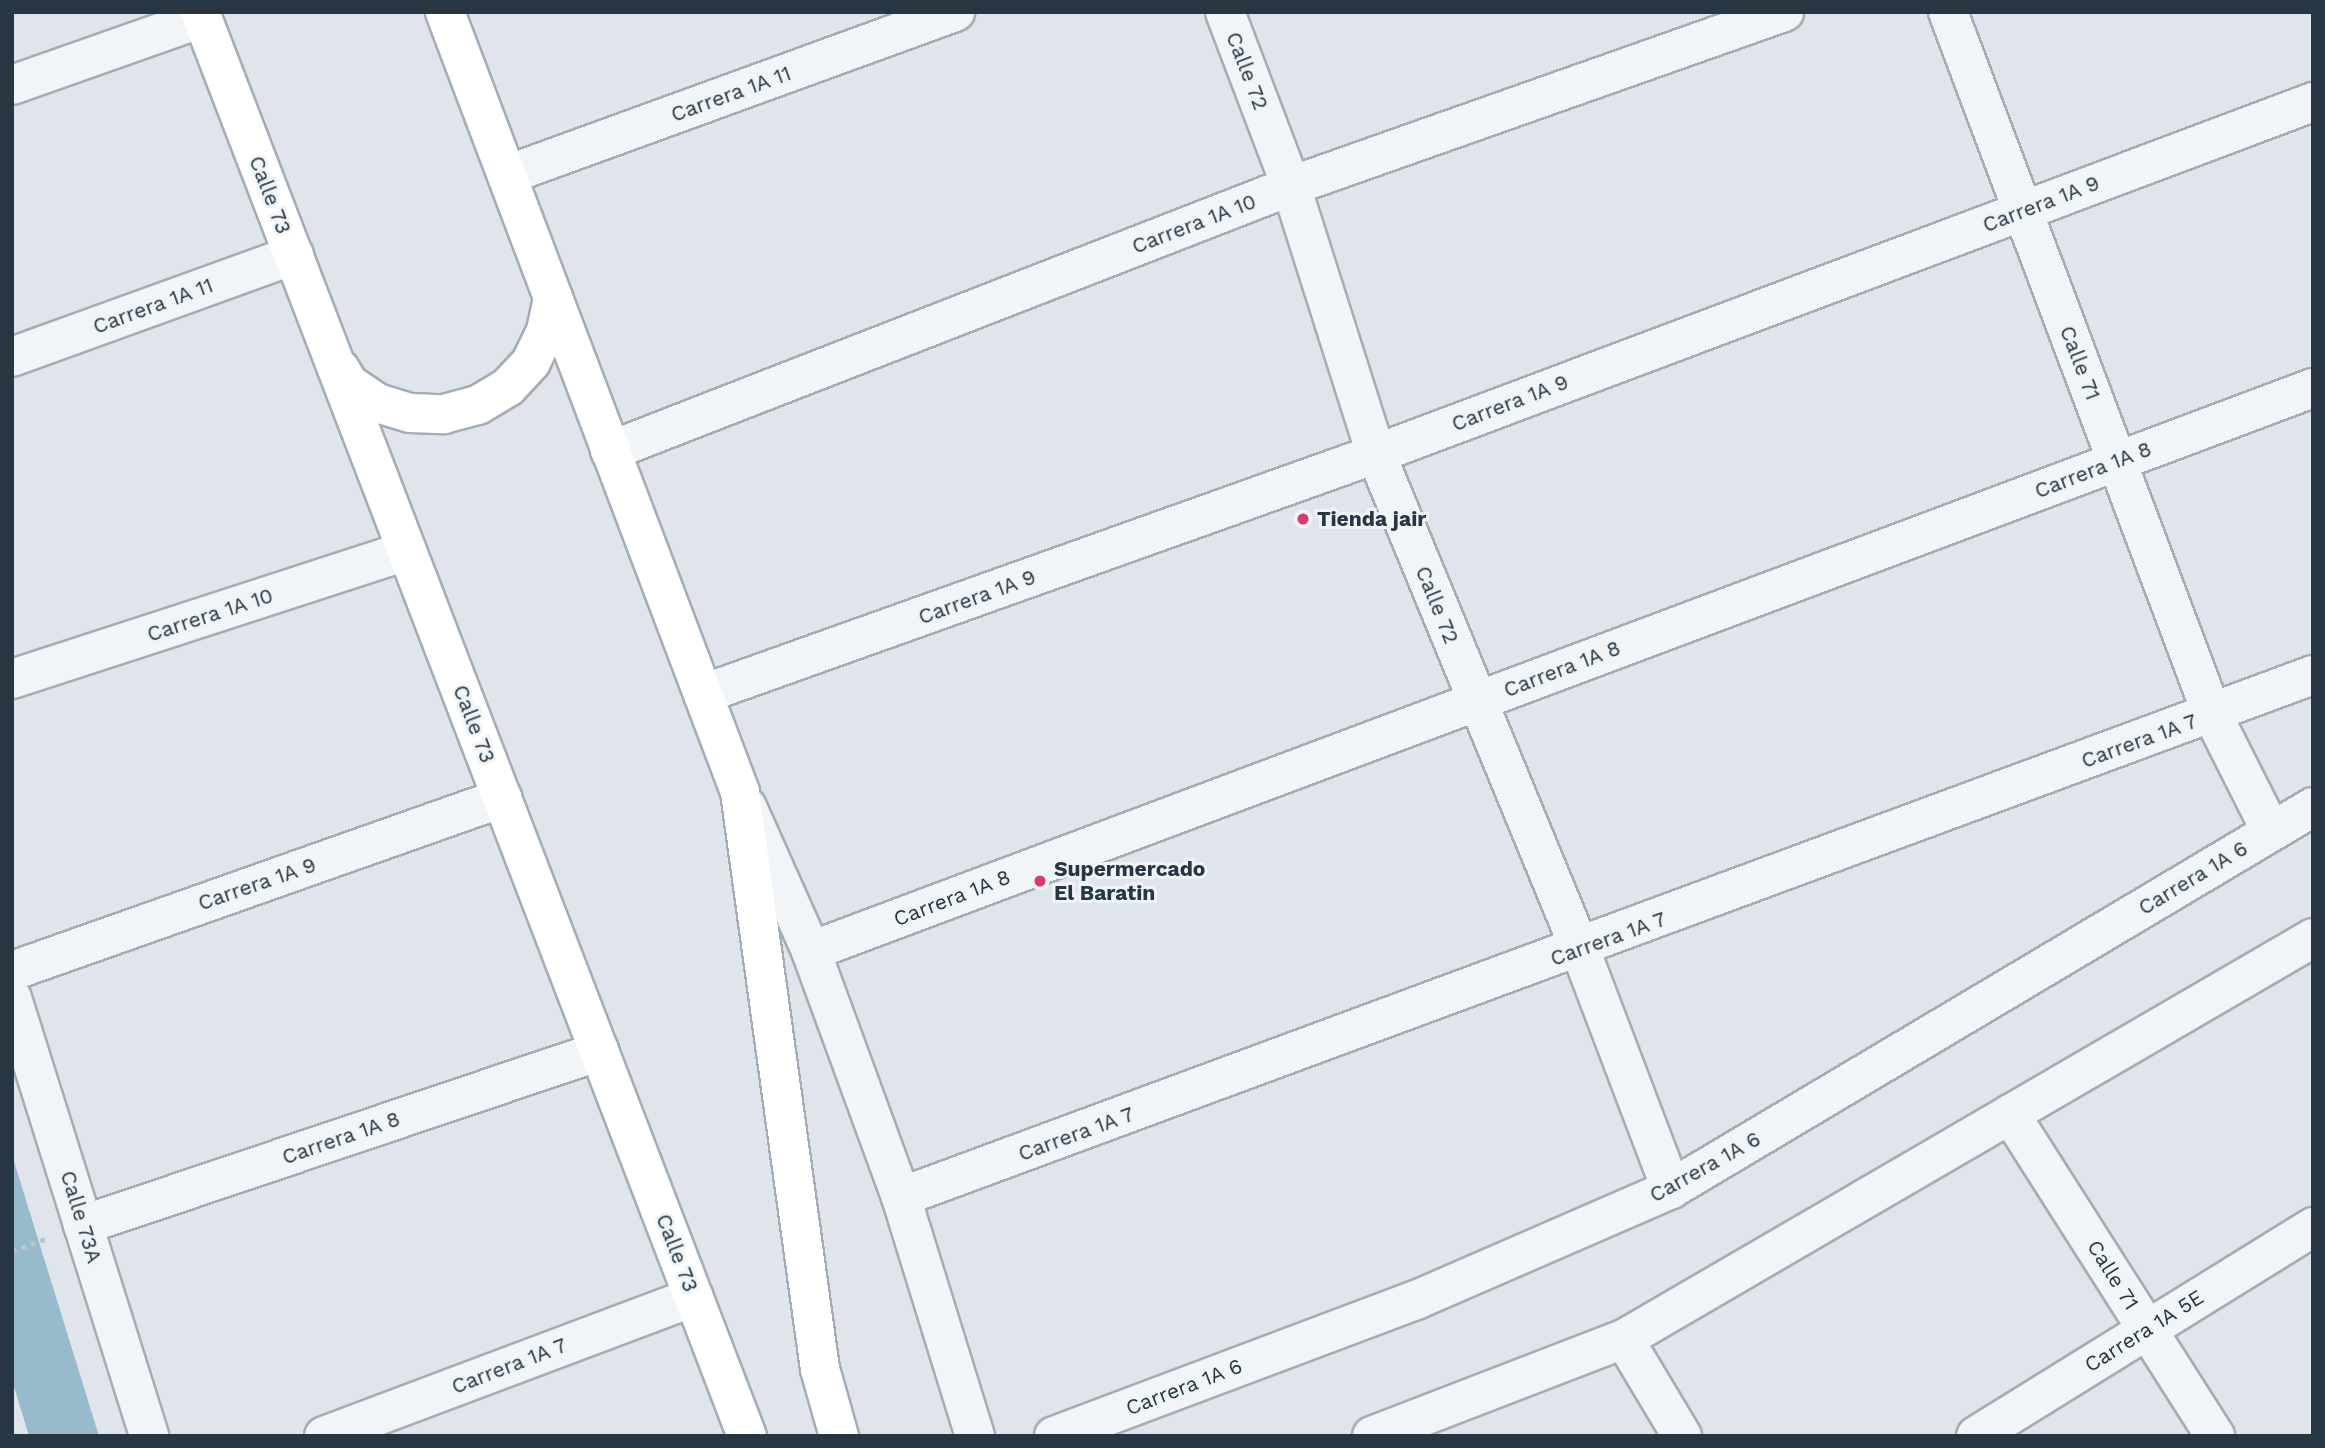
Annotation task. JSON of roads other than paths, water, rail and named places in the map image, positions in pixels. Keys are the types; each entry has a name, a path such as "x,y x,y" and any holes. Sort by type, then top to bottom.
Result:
{"main road":[{"path":"445,12 740,792 820,1369 839,1436"},
{"name":"Calle 73","path":"201,15 747,1436"},
{"path":"332,356 349,384 377,403 410,413 444,414 478,405 508,387 531,362 546,331 553,298"}],"street":[{"name":"Carrera 1A 11","path":"507,175 955,12"},
{"name":"Calle 72","path":"1224,12 1291,187 1376,454 1580,949 1671,1189"},
{"name":"Carrera 1A 10","path":"610,450 1291,187 1784,12"},
{"name":"Calle 71","path":"1948,12 2211,714 2271,831"},
{"path":"12,85 201,15"},
{"name":"Carrera 1A 9","path":"703,694 1376,454 2313,102"},
{"name":"Carrera 1A 11","path":"12,356 294,256"},
{"name":"Carrera 1A 8","path":"811,951 2313,388"},
{"name":"Carrera 1A 10","path":"12,679 407,551"},
{"name":"Carrera 1A 7","path":"901,1197 1580,949 2313,675"},
{"path":"740,792 811,951 901,1197 975,1436"},
{"name":"Carrera 1A 9","path":"12,971 502,799"},
{"name":"Carrera 1A 6","path":"1054,1436 1416,1300 1671,1189 2313,807"},
{"path":"1372,1436 1624,1339 2313,937"},
{"name":"Calle 73A","path":"12,998 67,1231 149,1436"},
{"name":"Carrera 1A 8","path":"67,1231 600,1051"},
{"name":"Calle 71","path":"2010,1114 2215,1436"},
{"name":"Carrera 1A 5E","path":"1976,1436 2313,1227"},
{"name":"Carrera 1A 7","path":"324,1436 694,1297"},
{"path":"1624,1339 1682,1436"}],"water":[{"path":"12,1155 99,1436 29,1436 12,1380"}],"place":[{"name":"Tienda jair","path":"1303,519"},
{"name":"Supermercado El Baratin","path":"1040,881"}]}
